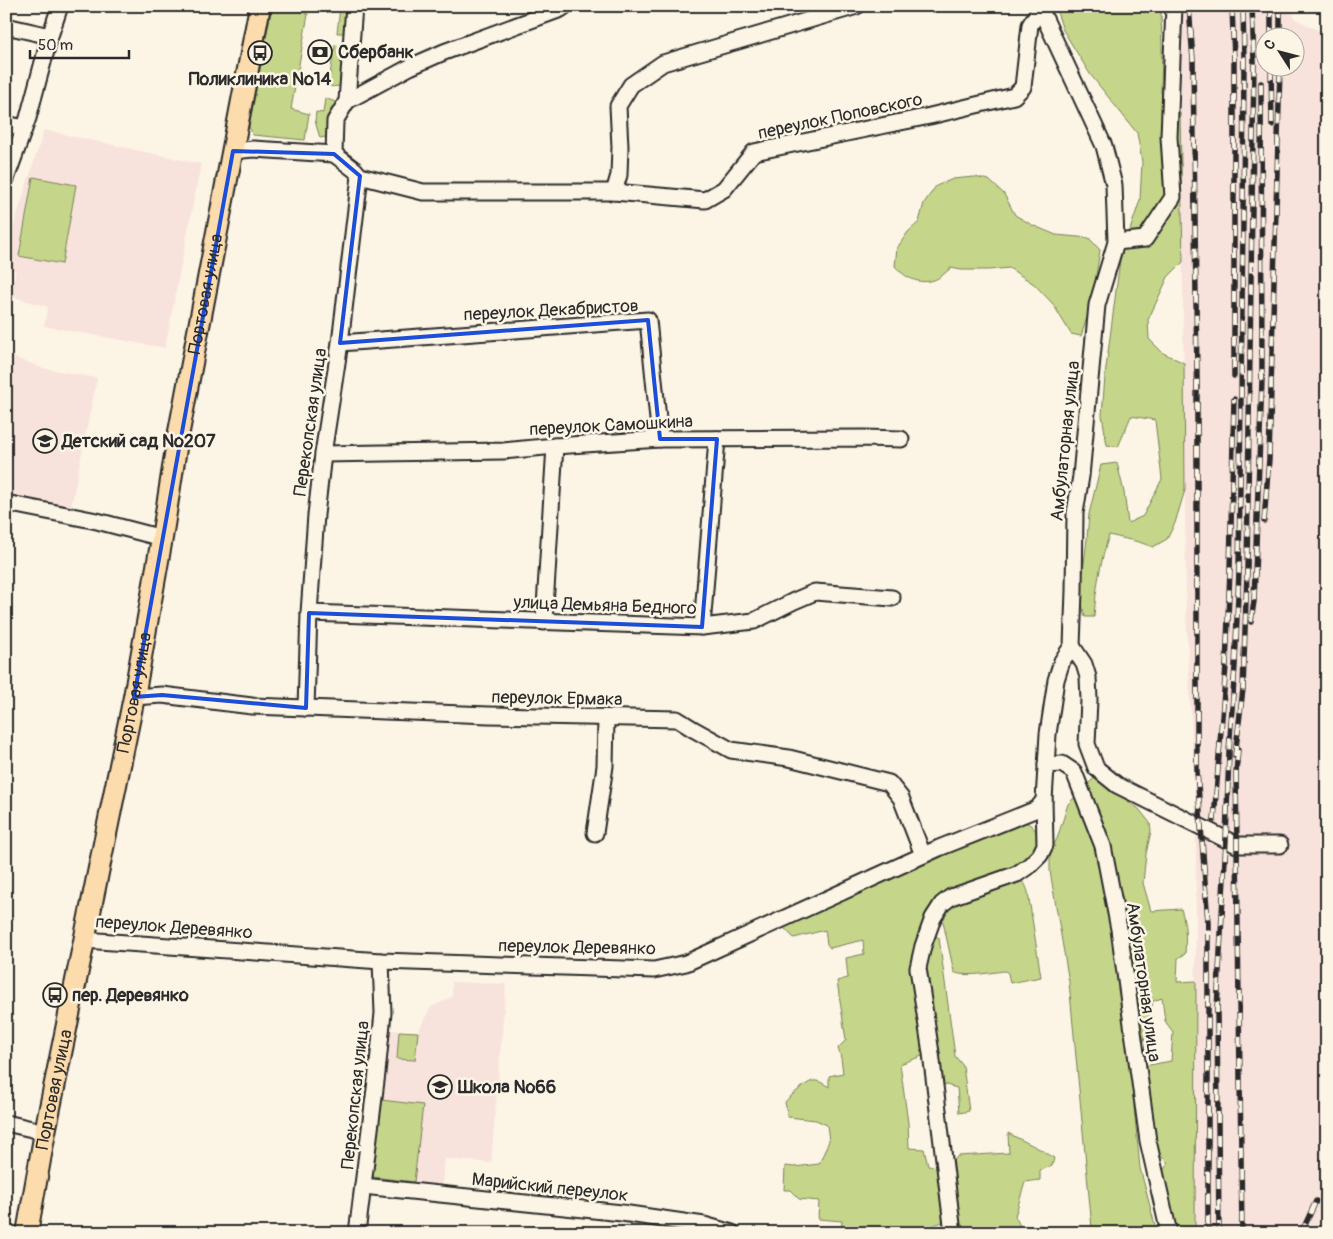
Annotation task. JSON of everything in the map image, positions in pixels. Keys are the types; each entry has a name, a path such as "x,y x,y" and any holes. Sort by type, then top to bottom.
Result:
{"main road":[{"name":"Портовая улица","path":"27,1233 45,1132 134,697 177,442 260,6"}],"street":[{"path":"6,179 24,128 60,6"},
{"path":"334,154 335,121 347,101 354,6"},
{"path":"347,101 410,67 565,6"},
{"path":"614,192 619,175 618,106 631,85 663,63 857,6"},
{"path":"1116,242 1145,238 1173,197 1169,137 1174,6"},
{"name":"переулок Поповского","path":"360,176 422,192 614,192 704,200 724,189 754,152 930,116 1014,96 1023,87 1030,25 1039,8"},
{"name":"Амбулаторная улица","path":"953,1233 931,1053 918,968 923,946 933,918 942,904 951,897 1017,874 1040,855 1044,845 1040,805 1046,766 1048,734 1056,680 1062,661 1072,646 1075,513 1081,476 1097,306 1116,242 1114,185 1104,146 1039,8"},
{"path":"6,26 50,36"},
{"path":"6,124 24,128"},
{"path":"233,151 253,150 334,154 360,176"},
{"name":"Перекопская улица","path":"306,708 309,613 316,515 340,343 360,176"},
{"name":"переулок Декабристов","path":"340,343 648,320 660,439"},
{"name":"переулок Самошкина","path":"323,454 503,451 660,439 901,439"},
{"path":"702,627 717,439"},
{"path":"544,622 554,446"},
{"path":"6,503 97,521 162,538"},
{"name":"улица Демьяна Бедного","path":"309,613 702,627 754,621 815,592 892,598"},
{"path":"1072,646 1084,664 1088,677 1087,744 1096,768 1117,785 1237,845 1280,845"},
{"name":"переулок Ермака","path":"134,697 162,695 252,706 489,715 677,719 731,750 789,758 888,783 901,798 923,855"},
{"path":"595,833 605,766 606,718"},
{"name":"Амбулаторная улица","path":"1046,766 1062,764 1074,772 1103,846 1119,929 1148,1141 1169,1233"},
{"name":"переулок Деревянко","path":"84,940 381,961 654,970 686,963 923,855 1040,805"},
{"name":"Перекопская улица","path":"357,1233 383,1012 381,961"},
{"path":"6,1123 45,1132"},
{"name":"Марийский переулок","path":"363,1186 613,1212 704,1224 732,1233"}],"highlighted area":[{"path":"233,151 334,154 360,176 340,343 648,320 660,439 717,439 702,627 309,613 306,708 162,695 134,697"}],"shaded area":[{"path":"1177,6 1293,6 1294,18 1327,35 1327,1233 1195,1233 1196,824 1186,611 1182,206"},
{"path":"44,130 201,164 165,348 44,326 48,307 10,296 16,271 6,268 6,249"},
{"name":"Детский сад №207","path":"11,356 42,368 97,378 71,507 6,492 6,391 10,378 6,376 6,372"},
{"name":"Школа №66","path":"452,982 506,984 491,1163 445,1159 442,1184 373,1177 390,1030 418,1032 430,1008 452,997"}],"green space":[{"path":"272,6 298,6 297,10 308,14 291,109 309,114 305,140 253,135 249,127"},
{"path":"332,6 351,6 349,26 343,33 337,33 340,8"},
{"path":"1055,6 1159,6 1161,10 1162,49 1161,93 1180,113 1183,262 1168,277 1148,320 1149,339 1163,353 1184,363 1185,490 1175,523 1167,539 1153,547 1109,535 1099,576 1094,617 1085,617 1080,596 1089,514 1101,465 1117,463 1124,492 1128,523 1143,516 1162,479 1155,420 1131,416 1118,447 1107,445 1102,415 1105,376 1120,260 1140,200 1142,162 1137,133 1090,74 1063,30"},
{"path":"335,45 348,50 344,84 332,87 328,86"},
{"path":"325,98 343,105 332,136 320,138 315,121 316,112 323,113"},
{"path":"33,177 76,185 62,264 19,256"},
{"path":"974,177 989,180 1004,194 1015,215 1032,225 1056,235 1089,238 1100,250 1092,302 1081,336 1071,334 1053,304 1034,284 1009,268 961,270 951,268 936,279 923,282 908,277 895,266 897,248 908,232 919,222 924,203 936,186 953,179"},
{"path":"1095,777 1139,809 1150,823 1151,831 1143,883 1151,911 1181,909 1184,920 1185,954 1178,958 1177,982 1196,981 1195,1233 1169,1233 1157,1181 1168,1163 1155,1150 1144,1066 1171,1061 1173,1032 1165,1021 1162,998 1153,1001 1138,1068 1134,1107 1140,1168 1157,1233 1090,1233 1092,1228 1069,982 1050,871 1050,851 1057,839 1068,804"},
{"path":"1022,821 1032,826 1036,833 1036,851 1018,865 992,879 950,892 923,934 925,1055 900,1064 908,1123 909,1148 924,1149 928,1166 941,1167 948,1220 926,1228 927,1233 841,1233 842,1221 818,1219 819,1201 799,1199 790,1190 784,1190 785,1166 794,1167 819,1164 829,1141 827,1125 816,1120 788,1117 785,1102 810,1082 817,1081 829,1087 829,1076 843,1073 838,1048 846,1040 837,981 848,978 846,958 864,954 863,940 830,948 827,944 825,930 794,938 783,927 784,921"},
{"path":"1016,880 1024,883 1028,892 1041,977 1010,983 1008,973 1005,971 971,975 954,972 942,917 943,911 954,902 984,894"},
{"path":"933,936 939,938 955,1056 963,1066 969,1111 959,1113 957,1088 939,1083 923,970"},
{"path":"399,1031 418,1032 415,1060 397,1059"},
{"path":"381,1100 423,1105 414,1182 373,1177"},
{"path":"1008,1133 1054,1158 1052,1166 1040,1170 1040,1180 1025,1182 1015,1216 1020,1226 1029,1233 958,1233 951,1168 953,1161 958,1156 1009,1153"}],"railway":[{"path":"1189,6 1193,60 1197,376 1197,771 1208,923 1208,1233"},
{"path":"1232,6 1234,60 1234,376"},
{"path":"1219,1233 1217,1009 1239,571 1243,221 1243,6"},
{"path":"1235,756 1243,689 1247,572 1254,62 1252,6"},
{"path":"1271,6 1271,28"},
{"path":"1280,6 1280,28"},
{"path":"1271,78 1272,125"},
{"path":"1264,521 1269,459 1280,78"},
{"path":"1251,622 1254,601 1262,380 1261,83"},
{"path":"1214,820 1226,666 1234,399"},
{"path":"1238,750 1236,773 1242,1233"},
{"path":"1300,1233 1316,1201"}],"place":[{"name":"Сбербанк","path":"320,52"},
{"name":"Поликлиника №14","path":"260,53"},
{"name":"Детский сад №207","path":"45,441"},
{"name":"пер. Деревянко","path":"55,995"},
{"name":"Школа №66","path":"440,1087"}]}
